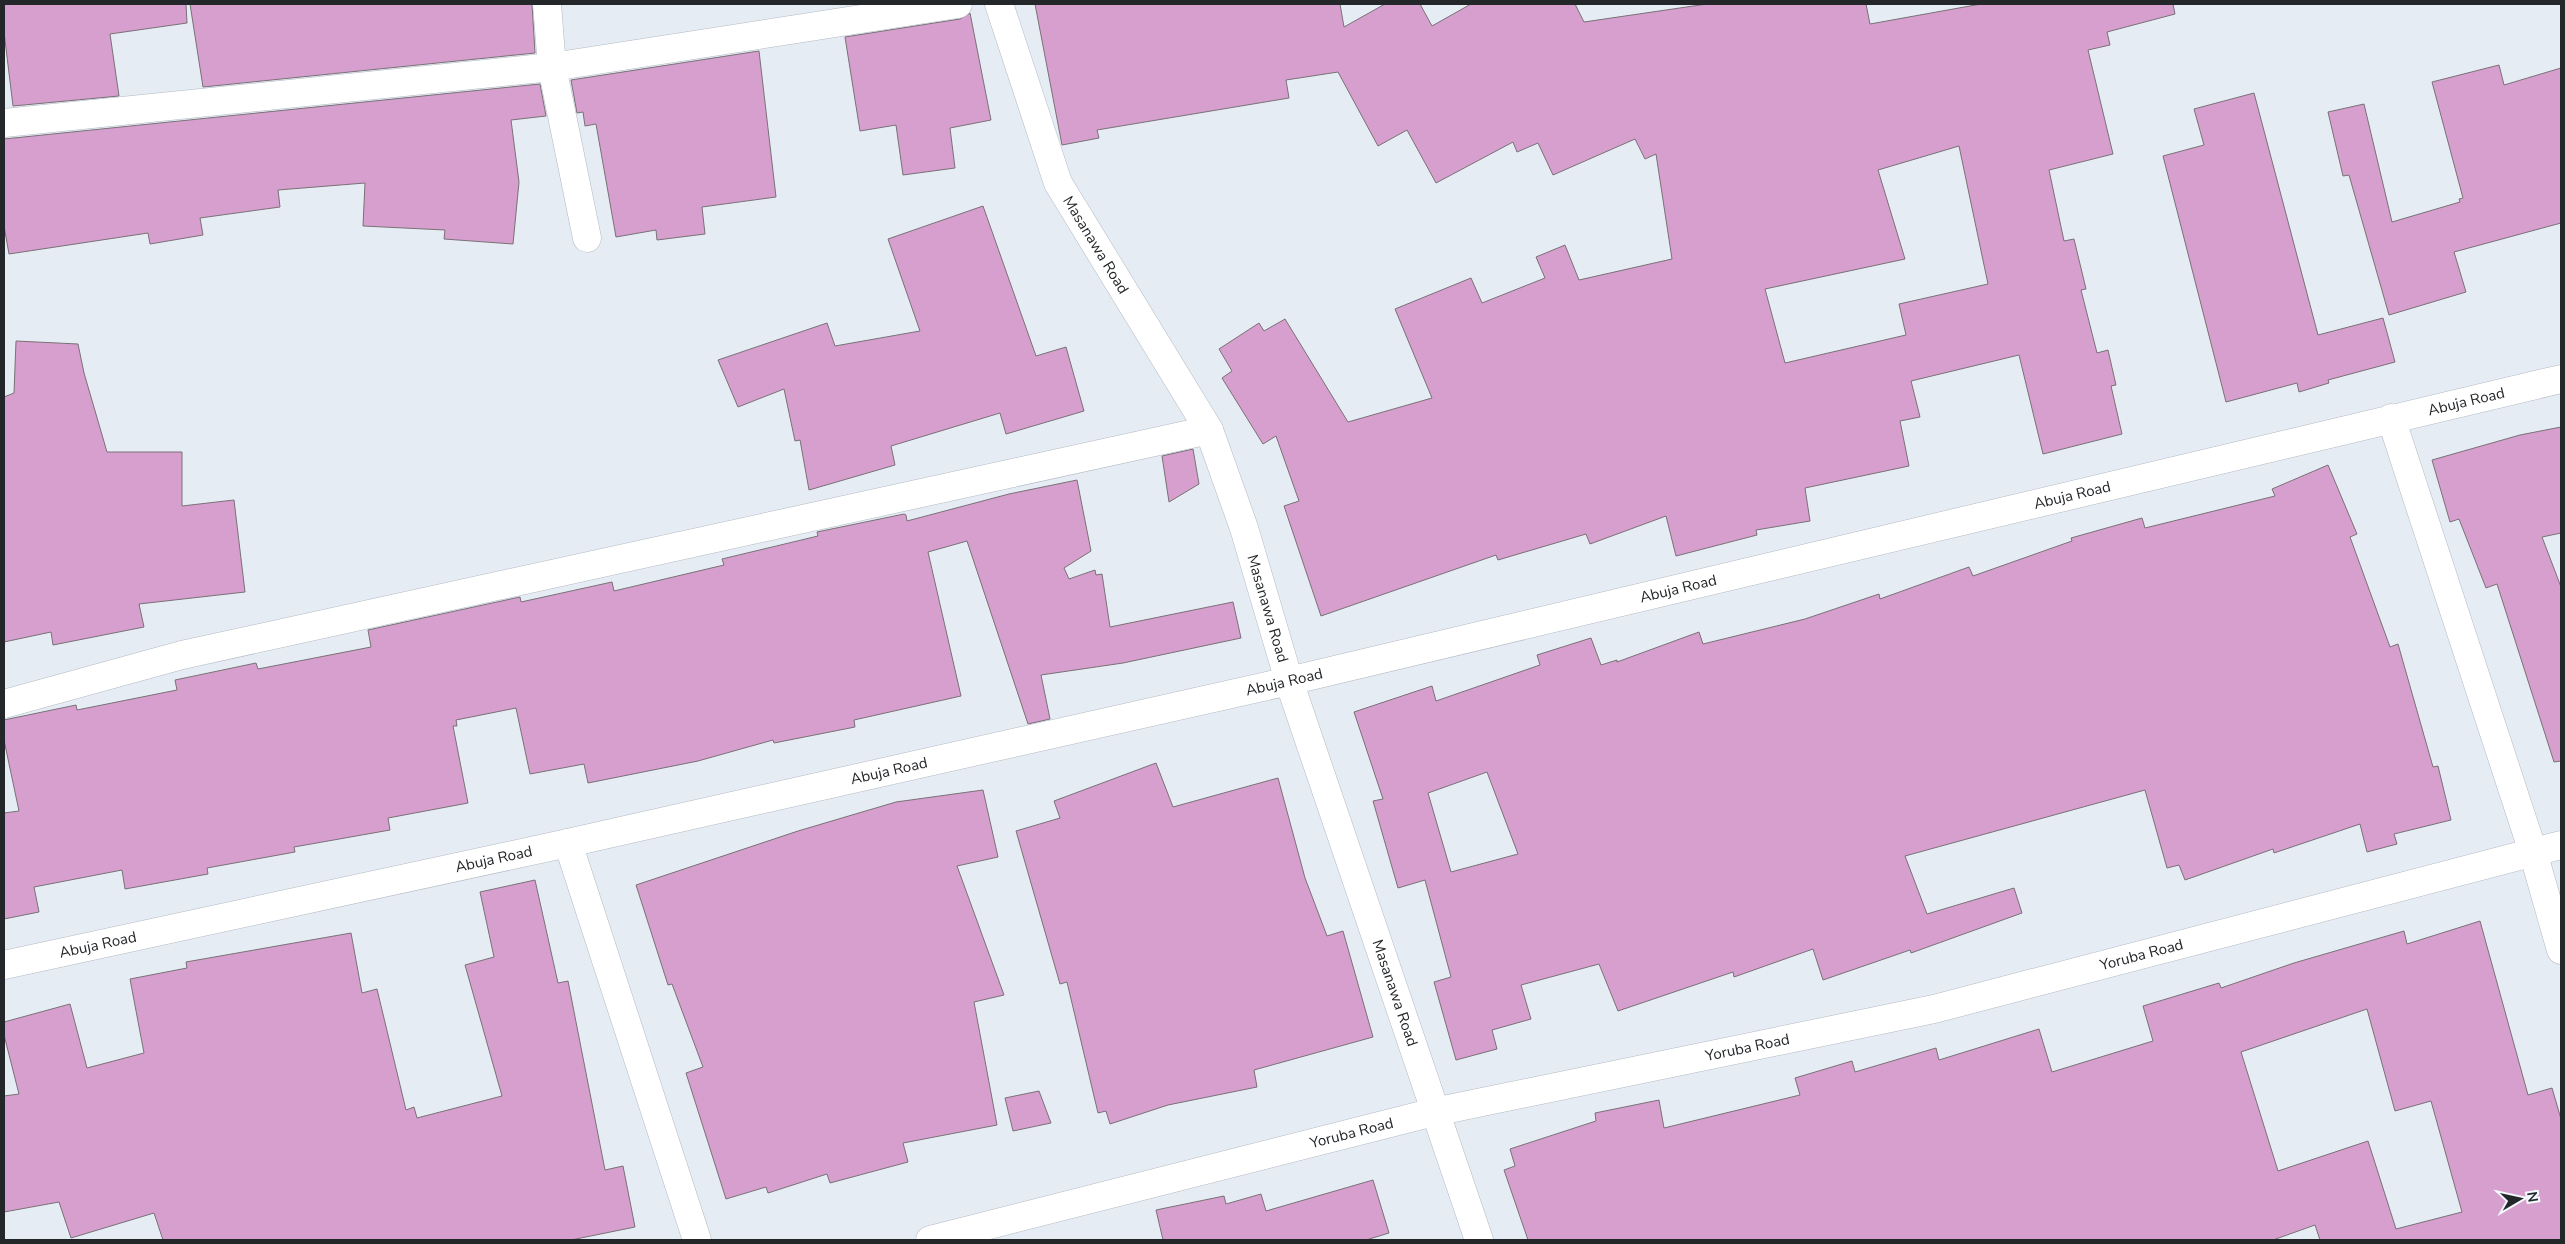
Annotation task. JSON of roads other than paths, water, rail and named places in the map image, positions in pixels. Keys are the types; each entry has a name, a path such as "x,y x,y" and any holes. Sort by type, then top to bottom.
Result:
{"street":[{"path":"547,4 552,68 587,238"},
{"path":"4,123 552,68 958,4"},
{"name":"Masanawa Road","path":"999,4 1058,183 1209,430 1244,528 1289,681 1479,1240"},
{"name":"Abuja Road","path":"4,966 568,843 1289,681 2561,379"},
{"path":"2391,418 2532,852 2561,950"},
{"path":"4,702 182,655 1209,430"},
{"path":"568,843 697,1240"},
{"name":"Yoruba Road","path":"930,1240 1434,1112 1934,1009 2561,845"}]}
